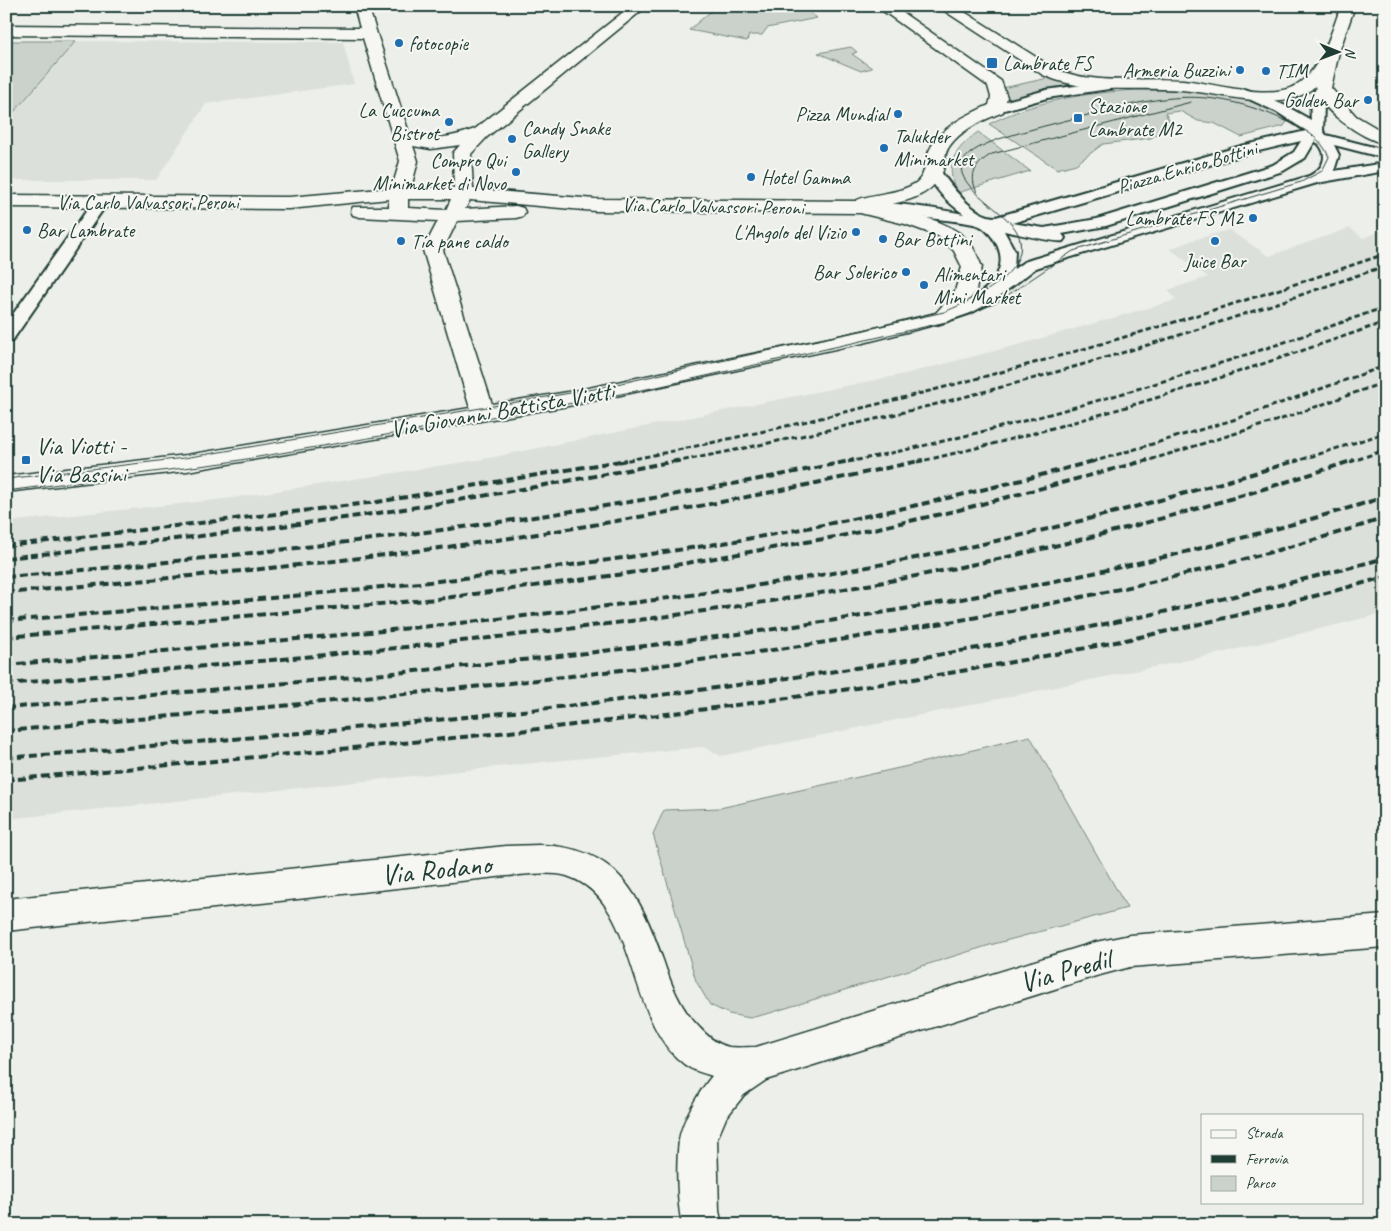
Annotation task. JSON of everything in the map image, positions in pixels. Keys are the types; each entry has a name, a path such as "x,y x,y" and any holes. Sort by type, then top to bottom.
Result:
{"street":[{"path":"361,6 409,161 409,170 397,206 401,213"},
{"path":"483,413 434,257 435,240 452,216 462,194 462,154 481,133 640,6"},
{"path":"883,6 995,84 999,97 997,108"},
{"path":"944,6 1009,63"},
{"path":"1348,6 1331,52 1323,88 1346,119 1364,130 1385,139"},
{"path":"6,30 369,33"},
{"name":"Piazza Enrico Bottini","path":"1111,85 1179,85 1243,93 1292,93 1302,89 1331,52"},
{"path":"971,67 1009,63 1059,78 1111,85"},
{"name":"Piazza Enrico Bottini","path":"934,172 935,155 949,137 968,121 997,108"},
{"path":"401,136 413,142 441,144 459,141 481,133"},
{"name":"Via Carlo Valvassori Peroni","path":"830,207 899,197 920,186 934,172"},
{"name":"Via Carlo Valvassori Peroni","path":"6,202 289,203 336,197 462,194 595,205 860,207"},
{"name":"Via Carlo Valvassori Peroni","path":"289,203 329,209 452,216 595,205"},
{"path":"860,207 928,224 945,232 964,248 972,267 969,286 952,309 938,319"},
{"name":"Via Giovanni Battista Viotti","path":"6,484 187,463 574,398 688,375 938,319"},
{"name":"Via Rodano","path":"6,915 506,861 540,860 574,864 602,878 615,890 626,906 654,986 676,1032 706,1057 729,1065 756,1065"},
{"name":"Via Predil","path":"756,1065 1086,962 1130,951 1385,932"},
{"path":"702,1225 699,1211 698,1139 712,1105 731,1082 756,1065"}],"lane":[{"name":"Piazza Enrico Bottini","path":"997,108 1046,94 1111,85"},
{"path":"1319,138 1317,112 1323,88"},
{"name":"Piazza Enrico Bottini","path":"989,298 1030,265 1312,180 1329,170 1319,138 1280,108 1243,93"},
{"name":"Piazza Enrico Bottini","path":"1044,233 1100,223 1278,168 1300,155 1319,138"},
{"name":"Piazza Enrico Bottini","path":"984,222 997,222 1063,204 1246,149 1319,138 1385,154"},
{"path":"1312,180 1339,173 1385,167"},
{"name":"Piazza Enrico Bottini","path":"934,172 941,186 1002,239 1007,250 1008,263 1004,275 989,298"},
{"path":"6,337 100,202"},
{"name":"Piazza Enrico Bottini","path":"1030,265 1051,215 1063,204"},
{"name":"Via Carlo Valvassori Peroni","path":"860,207 916,211 984,222"},
{"name":"Piazza Enrico Bottini","path":"984,222 1044,233 1062,239 1095,242 1113,240"},
{"name":"Via Giovanni Battista Viotti","path":"938,319 975,306 989,298"}],"shaded area":[{"path":"76,41 343,42 354,84 206,104 156,180 6,180 6,121"},
{"path":"1350,228 1363,238 1385,229 1385,613 1217,654 721,756 703,747 6,819 6,522 225,499 484,459 905,374 1021,344 1176,300 1168,290 1208,277 1170,249 1193,240 1229,230 1269,256"}],"green space":[{"path":"717,6 801,6 817,18 767,28 762,35 749,35 747,41 689,30"},
{"path":"6,41 76,41 6,121"},
{"path":"851,47 857,52 852,54 872,68 861,71 818,53"},
{"path":"1048,78 1077,87 1007,101 1003,88"},
{"path":"1136,90 1195,91 1237,97 1273,111 1287,122 1284,126 1241,137 1214,123 1198,121 1180,111 1165,113 1169,120 1165,129 1151,138 1103,144 1076,164 1057,169 989,124 1043,103 1098,93"},
{"path":"978,132 1030,171 957,193 951,174 954,158 963,145"},
{"path":"1030,736 1127,908 990,945 750,1018 729,1014 710,1005 696,981 653,834 664,810 720,808 908,766"}],"tram line":[{"path":"6,479 184,458 594,389 944,312 969,301 997,283 1017,261 1021,248 1018,234 1010,222 970,187 962,175 963,163 974,151 999,139 1112,109 1137,103 1184,97 1231,102 1256,109 1304,130 1321,144 1329,157 1322,171 1301,182 1073,251 996,303 955,320 657,387 579,402 223,463 6,491"},
{"path":"977,192 973,180 975,170 982,161 992,154 1191,102"}],"railway":[{"path":"619,462 814,420 1006,371 1196,315 1385,254"},
{"path":"675,462 812,434 1016,383 1150,344 1385,266"},
{"path":"848,462 984,431 1120,394 1253,353 1385,307"},
{"path":"917,462 1036,433 1153,399 1385,322"},
{"path":"1092,462 1233,420 1385,366"},
{"path":"1143,462 1279,420 1385,382"},
{"path":"1294,462 1385,433"},
{"path":"1350,462 1385,450"},
{"path":"6,546 377,502 626,460"},
{"path":"6,558 358,516 479,497 681,460"},
{"path":"6,577 326,545 432,531 643,500 854,460"},
{"path":"6,593 275,568 476,543 686,508 923,460"},
{"path":"6,621 365,589 544,568 723,543 958,496 1097,460"},
{"path":"6,637 437,599 624,574 846,535 955,511 1148,460"},
{"path":"6,665 449,624 560,612 780,582 941,553 1044,530 1197,490 1298,460"},
{"path":"6,684 229,664 563,630 785,599 953,569 1069,542 1241,496 1354,460"},
{"path":"6,708 354,677 528,659 702,639 875,614 1046,583 1217,544 1385,497"},
{"path":"6,731 326,702 539,680 752,653 858,637 1058,602 1124,588 1255,556 1385,518"},
{"path":"6,758 354,728 527,710 700,690 873,665 1045,636 1216,600 1385,558"},
{"path":"6,780 527,730 701,710 874,685 1046,656 1216,620 1385,577"}],"place":[{"name":"fotocopie","path":"399,43"},
{"name":"Lambrate FS","path":"992,63"},
{"name":"Armeria Buzzini","path":"1240,70"},
{"name":"TIM","path":"1266,71"},
{"name":"Golden Bar","path":"1368,100"},
{"name":"Pizza Mundial","path":"898,114"},
{"name":"Stazione Lambrate M2","path":"1078,118"},
{"name":"La Cuccuma Bistrot","path":"449,122"},
{"name":"Candy Snake Gallery","path":"512,139"},
{"name":"Talukder Minimarket","path":"884,148"},
{"name":"Compro Qui Minimarket di Novo","path":"516,172"},
{"name":"Hotel Gamma","path":"751,177"},
{"name":"Lambrate FS M2","path":"1253,218"},
{"name":"Bar Lambrate","path":"27,230"},
{"name":"L'Angolo del Vizio","path":"856,232"},
{"name":"Bar Bottini","path":"883,239"},
{"name":"Tía pane caldo","path":"401,241"},
{"name":"Juice Bar","path":"1215,241"},
{"name":"Bar Solerico","path":"906,272"},
{"name":"Alimentari Mini Market","path":"924,285"},
{"name":"Via Viotti - Via Bassini","path":"26,460"}]}
